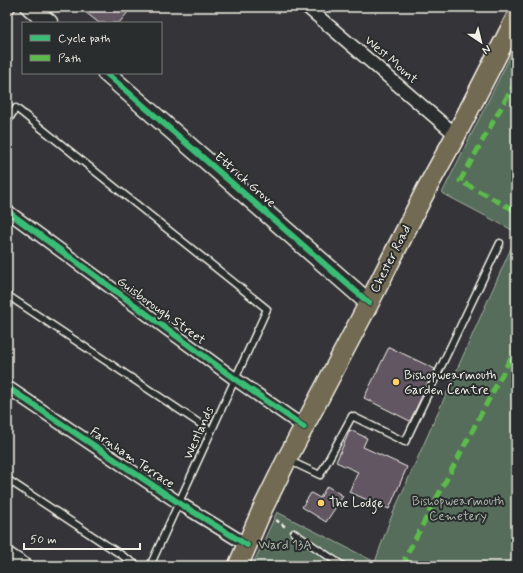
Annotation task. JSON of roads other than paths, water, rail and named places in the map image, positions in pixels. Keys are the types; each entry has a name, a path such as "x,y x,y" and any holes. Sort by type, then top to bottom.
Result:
{"main road":[{"name":"Chester Road","path":"238,566 262,510 287,459 516,18"}],"street":[{"path":"30,7 48,22"},
{"name":"West Mount","path":"307,7 456,135"},
{"name":"Ettrick Grove","path":"107,74 369,303"},
{"name":"Guisborough Street","path":"7,211 304,427"},
{"name":"Farnham Terrace","path":"7,387 179,502 247,545"},
{"path":"7,553 27,566"}],"lane":[{"name":"Westlands","path":"7,122 16,108 267,309 150,566"},
{"path":"287,459 320,474 352,416 405,442 500,243"},
{"path":"7,295 211,431"},
{"path":"7,480 138,566"},
{"path":"294,533 343,566"}],"place":[{"name":"Bishopwearmouth Garden Centre","path":"396,382"},
{"name":"The Lodge","path":"321,503"}],"park label":[{"name":"Bishopwearmouth Cemetery","path":"458,508"},
{"name":"Ward 13A","path":"285,545"}]}
